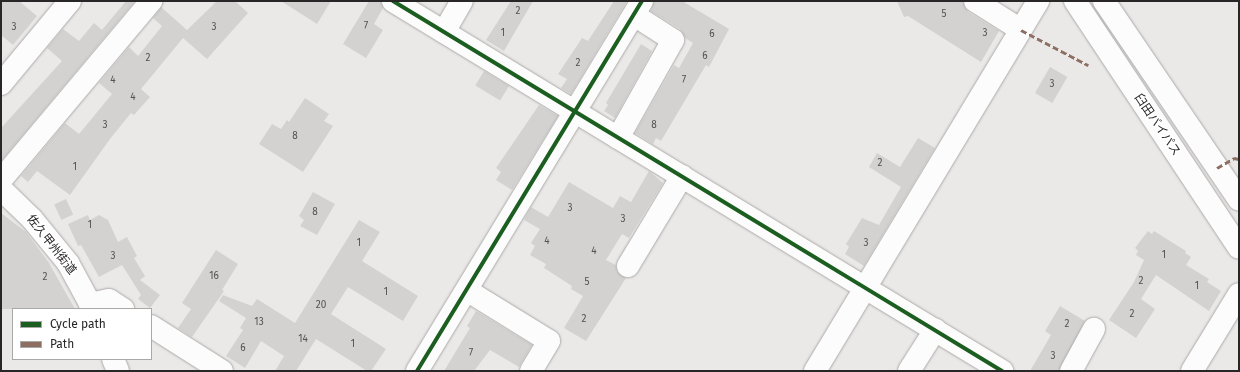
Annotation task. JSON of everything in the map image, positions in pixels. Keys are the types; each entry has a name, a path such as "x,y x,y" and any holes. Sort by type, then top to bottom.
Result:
{"main road":[{"path":"1,84 70,1"},
{"path":"1,180 151,1"},
{"path":"393,1 1002,371"},
{"path":"444,32 462,1"},
{"path":"975,1 1020,30"},
{"path":"815,371 1038,1"},
{"name":"臼田バイパス","path":"1075,1 1239,248"},
{"path":"1104,1 1239,200"},
{"path":"417,371 468,291 638,8 673,40 618,138"},
{"path":"628,266 682,176"},
{"name":"佐久甲州街道","path":"1,189 32,219 68,263 92,306"},
{"path":"468,291 549,341 531,371"},
{"path":"1192,371 1239,294"},
{"path":"92,306 109,300 121,308"},
{"path":"152,327 222,371"},
{"path":"1071,371 1094,329"},
{"path":"909,371 934,330"},
{"path":"113,360 118,371"}],"building":[{"path":"1,1 19,1 37,16 13,45 1,35"},
{"path":"126,1 135,1 2,160 1,128 62,61 47,48 63,29 79,41 94,23 102,30"},
{"path":"217,1 235,1 248,13 207,59 183,38 141,89 150,97 134,115 131,113 110,139 70,195 37,171 28,182 21,176 65,123 79,134 112,94 99,83 129,47 138,56 162,26 153,18 161,7 187,30"},
{"path":"281,1 331,1 317,24"},
{"path":"369,1 381,1 383,8 374,24 383,30 366,58 343,44"},
{"path":"511,1 533,1 504,51 486,40"},
{"path":"614,1 627,1 571,94 561,88 567,79 558,74 582,38 588,41"},
{"path":"654,1 682,1 729,29 709,67 706,65 661,141 656,138 653,144 635,133 674,65 679,68 693,43 685,38 680,29 651,11"},
{"path":"897,1 963,1 968,12 999,31 981,62 908,16 904,17"},
{"path":"641,44 652,51 615,118 604,111 608,105 606,103"},
{"path":"1050,67 1067,77 1052,103 1035,93"},
{"path":"484,71 509,86 500,101 475,86"},
{"path":"305,98 329,114 324,121 333,126 303,172 259,144 272,124 281,129 287,120 289,122"},
{"path":"539,105 558,116 512,190 496,180 501,172 496,168"},
{"path":"918,138 935,148 864,266 845,254 849,247 846,244 862,218 879,225 901,187 869,167 877,153 900,167"},
{"path":"649,171 663,183 629,238 622,234 606,260 616,265 617,272 626,278 586,341 564,328 583,296 571,289 572,286 544,268 546,264 530,255 535,246 531,243 540,229 524,220 531,207 548,217 569,182 613,208 620,196 631,202"},
{"path":"313,192 335,204 317,235 300,226 304,220 299,216"},
{"path":"66,199 73,214 61,220 54,204"},
{"path":"1,213 26,232 49,263 74,308 1,309"},
{"path":"88,215 90,220 99,215 108,220 118,242 127,237 137,256 134,258 145,276 140,280 160,295 150,308 138,299 141,295 122,265 99,277 81,245 78,246 68,224"},
{"path":"359,220 380,232 362,261 418,296 403,321 348,287 331,314 386,349 371,371 367,371 316,339 296,371 275,371 284,356 261,341 245,368 226,356 243,330 240,328 246,318 219,301 223,295 252,306 257,299 295,323"},
{"path":"1148,231 1152,234 1154,231 1186,251 1185,253 1191,257 1186,265 1209,279 1207,282 1221,291 1209,311 1156,275 1141,299 1155,309 1136,338 1109,320 1134,282 1144,260 1136,255 1138,251 1135,248"},
{"path":"216,250 238,264 222,290 224,291 192,337 178,328 191,309 182,303"},
{"path":"1060,306 1085,321 1059,371 1030,371 1051,335 1045,331"},
{"path":"476,311 532,345 519,367 490,350 474,371 444,371 470,328 467,326"}],"marked path":[{"path":"1021,30 1088,65"},
{"path":"1217,168 1234,158 1239,159"}],"cycle path":[{"path":"393,1 1002,371"},
{"path":"417,371 642,1"}]}
